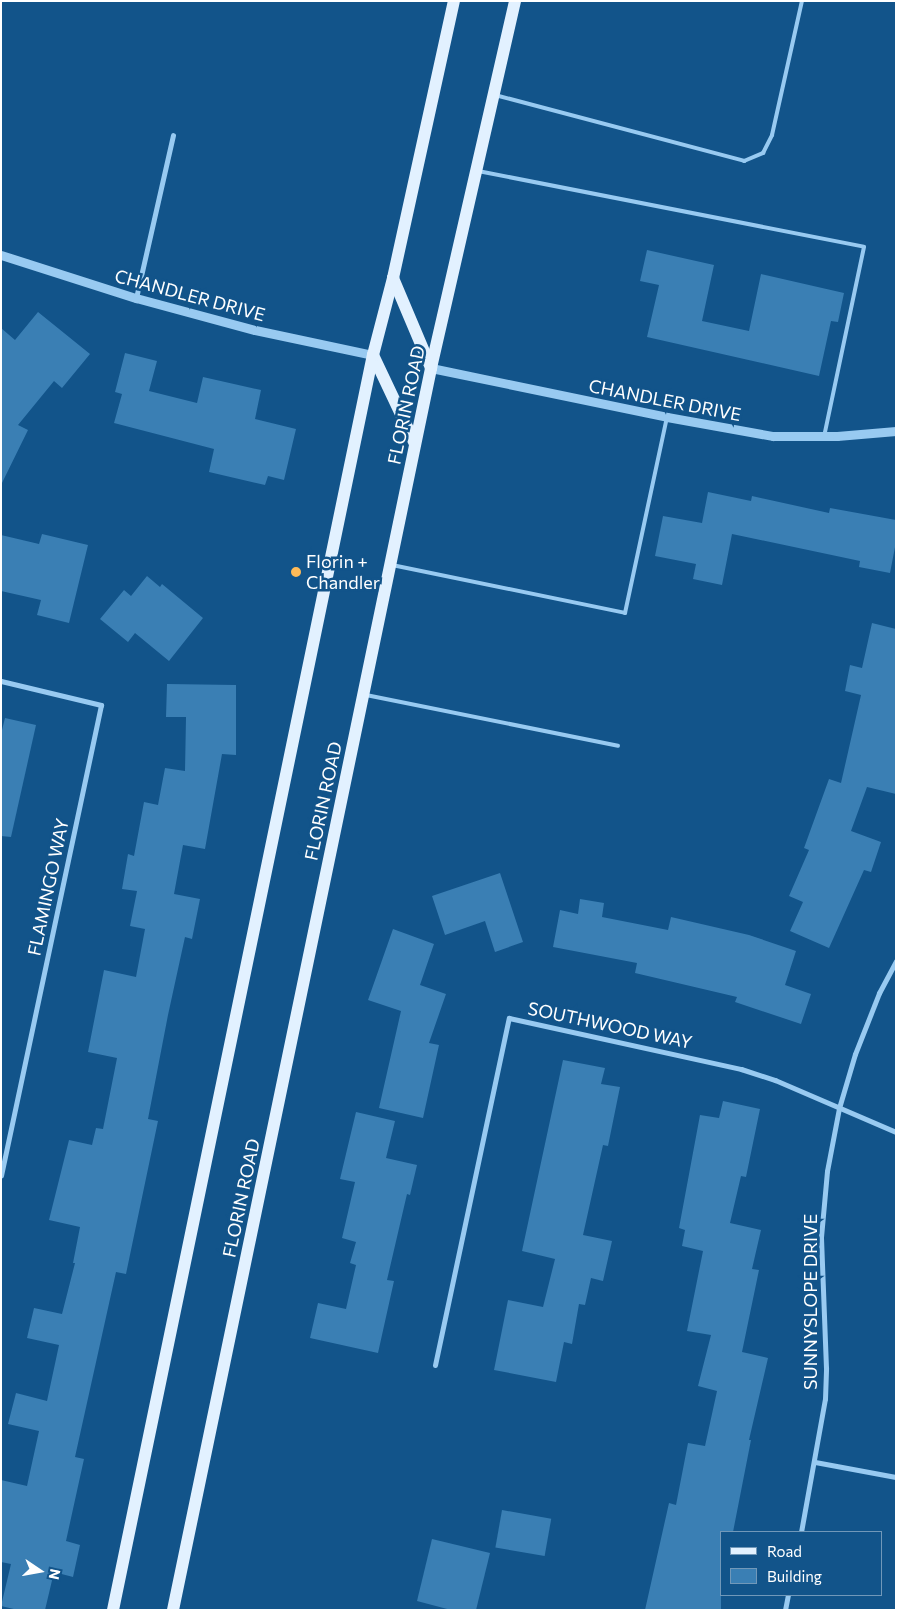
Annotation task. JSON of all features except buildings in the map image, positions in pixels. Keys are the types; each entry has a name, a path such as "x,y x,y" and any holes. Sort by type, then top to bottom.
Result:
{"main road":[{"path":"113,1610 373,355 393,278 454,1"},
{"name":"FLORIN ROAD","path":"173,1610 431,368 515,1"},
{"path":"393,278 431,368"},
{"path":"373,355 415,444"}],"street":[{"path":"136,298 173,135"},
{"name":"CHANDLER DRIVE","path":"1,255 136,298 255,330 373,355"},
{"name":"CHANDLER DRIVE","path":"431,368 667,417 773,436 824,437 896,431"},
{"name":"FLAMINGO WAY","path":"1,680 101,705 1,1175"},
{"name":"SUNNYSLOPE DRIVE","path":"801,1531 815,1462 824,1399 826,1368 821,1237 827,1171 839,1108 858,1047 879,993 896,961"},
{"name":"SOUTHWOOD WAY","path":"435,1365 509,1018 741,1068 775,1080 896,1132"},
{"path":"815,1462 896,1477"},
{"path":"785,1610 788,1596"}],"lane":[{"path":"493,95 744,161 763,153 772,134 802,1"},
{"path":"476,170 864,247 824,437"},
{"path":"390,565 625,613 667,417"},
{"path":"363,694 618,746"}],"place":[{"name":"Florin + Chandler","path":"296,572"}]}
